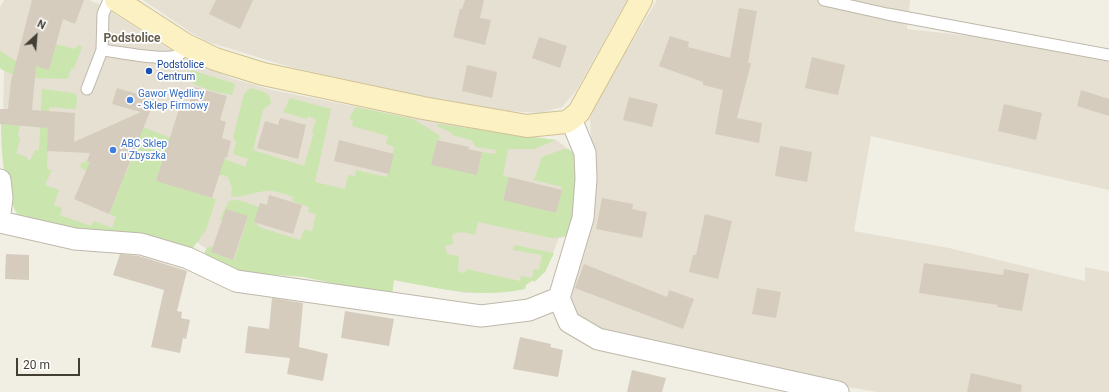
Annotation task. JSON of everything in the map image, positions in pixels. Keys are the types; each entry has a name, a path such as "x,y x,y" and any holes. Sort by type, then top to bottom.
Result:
{"street":[{"path":"116,0 186,45 215,59 263,74 423,108 527,126 553,124 572,119 584,105 641,0"},
{"path":"572,119 585,153 586,180 583,218 559,298 569,322 598,339 838,392"},
{"path":"0,180 2,198 0,213"},
{"path":"0,222 75,239 141,244 188,258 236,281 481,316 529,310 559,298"}],"lane":[{"path":"86,89 102,50 103,14 109,0"},
{"path":"824,0 887,14 1109,55"},
{"path":"102,50 166,58 177,56 183,52 186,45"}],"shaded area":[{"path":"4,0 89,0 101,5 181,57 234,79 272,90 398,115 514,135 556,140 575,154 565,237 559,238 545,272 534,282 533,280 526,285 525,289 499,292 466,293 394,280 233,260 211,252 192,239 37,220 3,125 4,71 0,68 0,7"},
{"path":"143,0 627,0 576,91 562,107 540,113 509,111 421,96 290,67 208,42 193,34"},
{"path":"657,0 910,0 907,29 988,38 1109,60 1109,190 871,136 854,231 949,248 1085,281 1085,267 1109,272 1109,392 877,392 722,365 599,330 575,315 566,295 592,153 590,118 595,103"}],"green space":[{"path":"56,44 74,49 79,45 82,47 74,68 72,67 68,78 40,79 23,77 0,68 0,51 16,61 49,69"},
{"path":"191,70 233,83 235,85 232,95 208,90 191,82 187,78"},
{"path":"250,88 267,94 271,99 271,103 263,110 253,150 304,166 314,133 312,132 316,120 308,116 307,119 283,112 290,98 331,109 315,182 345,189 348,175 355,176 356,170 387,177 394,147 386,144 388,136 352,126 353,120 349,119 356,107 413,119 439,135 440,138 437,140 432,165 477,174 482,152 495,154 496,150 476,147 471,140 452,135 452,133 437,126 438,124 556,140 534,149 508,149 503,176 509,177 503,199 556,213 562,187 534,180 542,157 568,149 575,154 582,180 568,236 552,238 478,222 475,235 464,232 455,233 452,235 453,244 445,246 447,254 459,256 458,271 461,273 466,272 466,269 520,281 521,276 532,278 534,269 539,270 542,255 513,250 514,245 554,253 545,272 534,282 533,280 526,285 525,289 492,293 459,291 394,280 392,296 304,277 244,274 203,257 206,249 210,246 213,248 211,252 234,260 248,217 230,210 226,221 220,219 229,201 239,200 259,207 260,213 257,224 259,227 300,240 304,230 312,231 316,214 308,212 309,207 292,201 293,197 272,191 231,197 232,188 228,177 223,175 157,181 216,199 206,230 192,249 95,236 20,218 15,209 10,198 4,173 1,124 20,125 18,135 20,140 16,153 27,157 28,160 30,160 35,150 39,150 42,89 74,93 77,96 76,109 49,107 47,169 52,170 45,185 59,190 54,205 62,208 60,215 91,226 94,221 112,228 116,217 109,214 121,185 83,169 80,166 82,162 85,163 87,161 125,176 139,141 125,135 130,122 245,167 248,159 233,154 236,141 233,138 244,94"}],"building":[{"path":"32,0 84,0 75,24 63,19 49,70 36,66 32,110 75,113 74,142 141,112 112,104 117,88 155,99 109,214 74,199 90,162 87,161 90,153 47,151 48,128 0,124 0,109 8,109 11,81"},
{"path":"216,0 253,0 240,29 209,14"},
{"path":"465,0 484,0 480,18 491,20 485,45 453,37 460,9 462,9"},
{"path":"739,8 757,11 748,63 751,63 737,118 762,123 759,143 715,134 723,90 703,85 703,82 659,66 670,36 689,42 688,47 730,58"},
{"path":"539,37 567,46 560,68 532,58"},
{"path":"812,57 845,65 838,95 805,88"},
{"path":"467,65 497,72 492,98 462,91"},
{"path":"194,87 227,96 220,120 226,122 222,138 231,141 227,158 225,157 212,198 156,181 180,106 188,109"},
{"path":"1081,90 1109,99 1109,116 1077,106"},
{"path":"629,97 658,104 652,127 623,120"},
{"path":"1004,104 1042,113 1036,140 998,131"},
{"path":"280,118 306,125 298,159 257,148 265,121 278,125"},
{"path":"339,140 394,154 389,174 334,161"},
{"path":"437,140 469,147 468,149 482,152 477,175 431,165"},
{"path":"780,146 812,152 807,182 775,176"},
{"path":"509,177 562,190 556,213 503,200"},
{"path":"269,195 302,205 293,234 254,222 260,203 267,205"},
{"path":"602,198 633,204 632,209 647,212 642,238 596,229"},
{"path":"226,209 248,216 233,260 211,252"},
{"path":"705,214 732,221 718,279 689,272 693,255 696,255"},
{"path":"6,254 29,255 29,280 5,279"},
{"path":"120,254 139,256 187,271 177,311 182,312 181,318 190,320 186,339 183,338 180,353 151,347 164,290 113,275"},
{"path":"924,263 1003,275 1004,269 1029,274 1022,311 997,307 998,305 919,293"},
{"path":"584,264 667,297 669,290 694,299 683,329 575,288"},
{"path":"757,288 781,292 776,318 752,314"},
{"path":"272,298 303,303 299,347 328,354 323,381 287,374 290,358 245,353 248,326 269,329"},
{"path":"345,311 394,319 389,346 341,338"},
{"path":"520,337 551,344 550,347 563,350 558,377 513,369"},
{"path":"632,370 666,378 662,392 627,392"},
{"path":"971,373 1022,385 1021,392 967,392"}],"place":[{"name":"Podstolice Centrum","path":"149,71"},
{"name":"Gawor Wędliny - Sklep Firmowy","path":"130,100"},
{"name":"ABC Sklep u Zbyszka","path":"113,150"}],"district":[{"name":"Podstolice","path":"132,39"}]}
